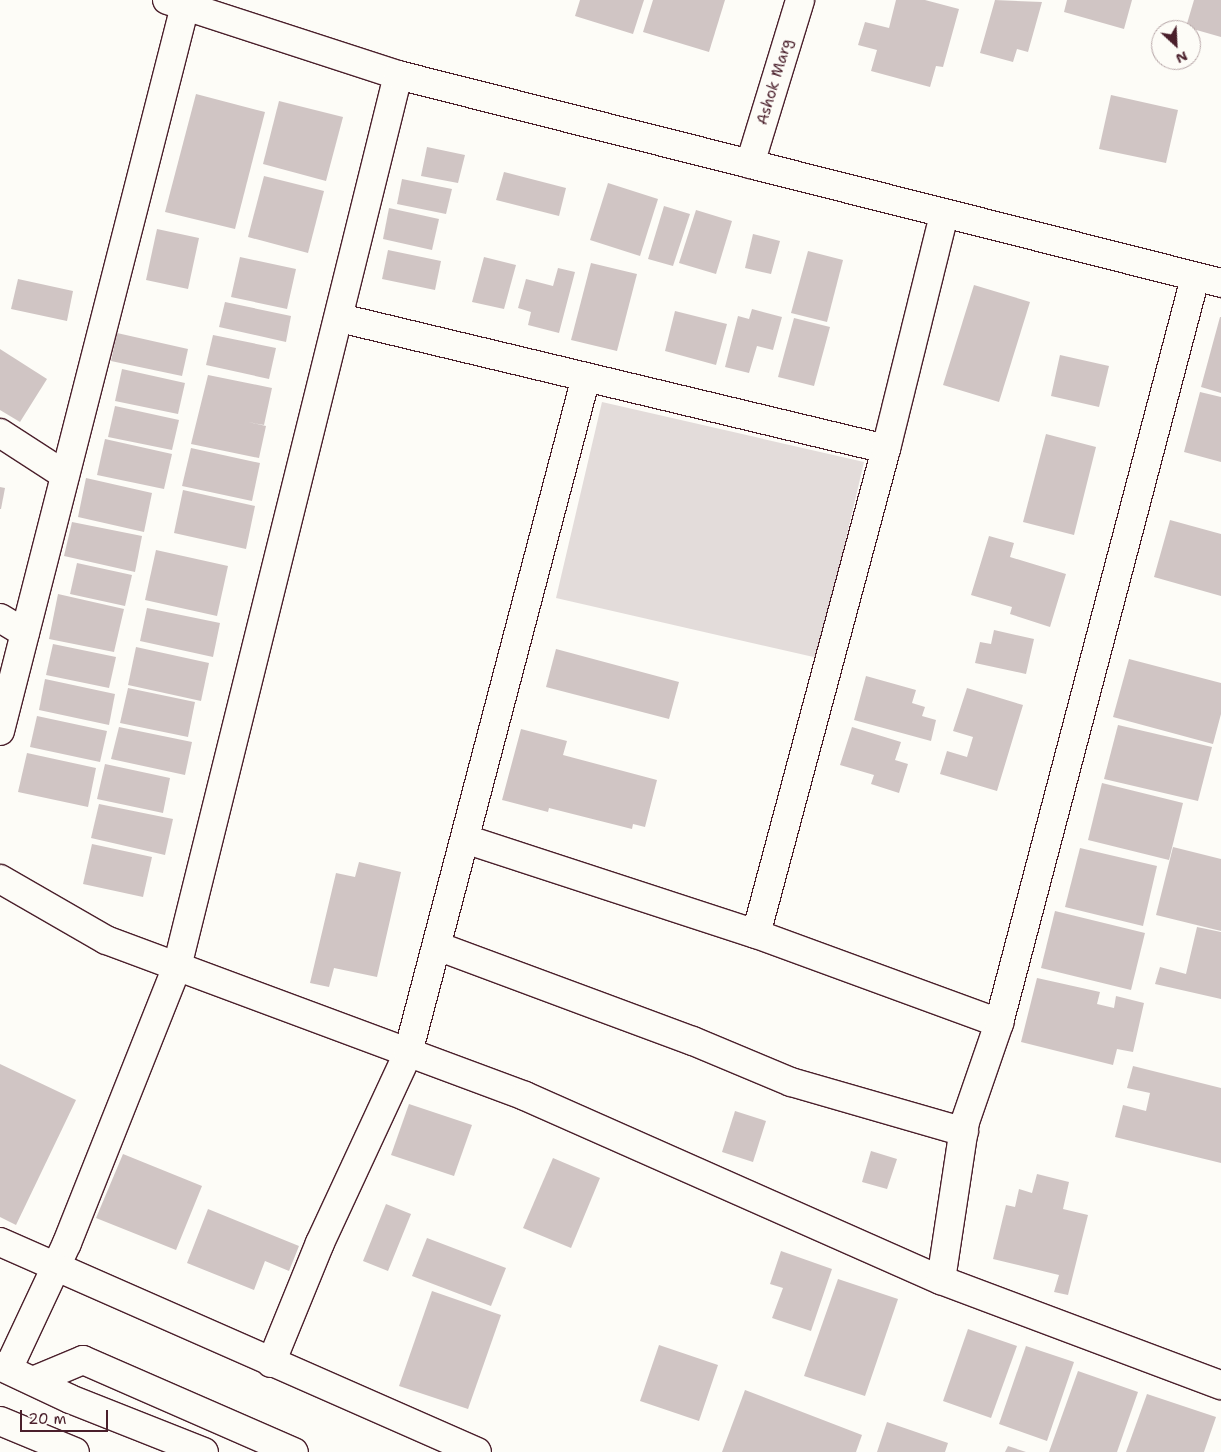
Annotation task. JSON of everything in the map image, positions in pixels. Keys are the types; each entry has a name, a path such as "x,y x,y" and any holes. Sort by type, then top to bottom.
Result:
{"main road":[{"name":"Ashok Marg","path":"750,164 800,0"},
{"path":"0,731 65,476 176,3 398,76 1221,283"},
{"path":"204,1452 128,1422 4,1367 56,1266 176,967 340,318 398,76"},
{"path":"756,934 886,449 944,214"},
{"path":"940,1280 964,1132 999,1023 1195,278"},
{"path":"340,318 886,449"},
{"path":"271,1363 324,1234 408,1053 586,377"},
{"path":"0,433 65,476"},
{"path":"0,618 25,633"},
{"path":"465,839 756,934 999,1023"},
{"path":"0,879 106,940 524,1096 940,1280 1221,1385"},
{"path":"437,946 693,1041 791,1082 964,1132"},
{"path":"0,1242 271,1363 477,1452"},
{"path":"33,1381 83,1360 294,1452"},
{"path":"0,1422 75,1452"}],"shaded area":[{"path":"602,402 864,462 818,658 556,598"}],"building":[{"path":"580,0 644,0 633,34 575,16"},
{"path":"653,0 725,0 709,52 643,32"},
{"path":"896,0 925,0 959,9 943,67 936,66 930,87 871,71 877,50 858,45 865,22 889,28"},
{"path":"995,0 1042,2 1028,52 1017,49 1013,62 980,53"},
{"path":"1067,0 1132,0 1124,29 1064,12"},
{"path":"1194,0 1221,0 1221,37 1201,31 1201,20 1188,20"},
{"path":"196,94 265,112 235,229 165,212"},
{"path":"1111,95 1178,110 1166,163 1099,149"},
{"path":"279,101 343,117 326,181 263,164"},
{"path":"427,147 465,155 458,183 421,176"},
{"path":"504,172 566,188 559,216 496,200"},
{"path":"264,176 324,191 308,253 248,237"},
{"path":"402,179 452,189 446,214 397,204"},
{"path":"608,183 658,199 640,256 590,240"},
{"path":"664,206 690,214 673,266 648,259"},
{"path":"389,208 439,219 432,250 383,239"},
{"path":"696,210 732,221 716,274 679,263"},
{"path":"157,229 199,238 188,289 146,280"},
{"path":"753,234 780,241 771,274 745,268"},
{"path":"388,250 441,261 435,290 382,279"},
{"path":"808,251 843,260 827,322 791,313"},
{"path":"240,257 296,269 287,309 231,297"},
{"path":"484,257 516,265 504,309 472,302"},
{"path":"591,263 637,274 617,351 571,340"},
{"path":"558,268 575,272 559,333 528,325 531,312 518,308 526,279 553,286"},
{"path":"18,279 73,291 67,321 11,309"},
{"path":"974,285 1030,302 999,402 943,385"},
{"path":"225,302 291,316 286,342 219,327"},
{"path":"752,309 782,317 773,350 757,346 749,373 725,367 738,316 749,319"},
{"path":"675,311 727,324 716,365 665,351"},
{"path":"1221,317 1221,393 1201,387"},
{"path":"794,318 830,327 814,386 778,377"},
{"path":"117,333 188,349 182,376 111,361"},
{"path":"213,335 276,348 269,379 206,365"},
{"path":"0,349 47,379 20,422 0,410"},
{"path":"1060,355 1109,366 1099,407 1051,396"},
{"path":"122,369 185,383 178,414 115,401"},
{"path":"208,375 272,388 264,425 248,422 266,426 259,458 191,444"},
{"path":"1200,392 1221,397 1221,462 1184,452"},
{"path":"115,406 179,420 172,450 108,437"},
{"path":"1046,434 1096,447 1074,535 1023,522"},
{"path":"105,439 172,454 164,489 97,475"},
{"path":"191,448 260,463 252,501 182,486"},
{"path":"86,478 152,493 144,532 78,517"},
{"path":"0,487 5,488 1,509 0,509"},
{"path":"183,490 255,506 246,549 174,533"},
{"path":"1170,520 1221,534 1221,596 1154,577"},
{"path":"72,522 142,536 135,572 64,556"},
{"path":"989,536 1014,543 1010,557 1066,574 1050,627 1010,614 1012,607 971,595"},
{"path":"156,550 228,566 217,616 145,600"},
{"path":"77,563 132,575 125,606 70,594"},
{"path":"58,594 124,609 114,652 49,639"},
{"path":"147,608 220,623 213,657 140,641"},
{"path":"994,630 1034,639 1026,674 975,663 980,642 991,644"},
{"path":"53,644 116,657 109,688 46,675"},
{"path":"136,647 209,663 201,701 128,685"},
{"path":"556,649 679,682 669,719 546,687"},
{"path":"1129,659 1221,683 1221,714 1213,744 1113,717"},
{"path":"866,676 916,690 912,703 925,707 922,716 936,720 931,741 854,720"},
{"path":"45,679 115,694 109,725 39,710"},
{"path":"128,688 195,702 188,737 120,723"},
{"path":"967,688 1023,705 997,791 940,774 947,751 967,757 973,737 953,731"},
{"path":"37,716 107,731 100,762 30,747"},
{"path":"1118,725 1212,747 1198,801 1104,779"},
{"path":"119,727 192,742 185,775 111,759"},
{"path":"852,727 901,742 895,760 908,764 899,793 871,784 874,775 840,765"},
{"path":"521,729 567,741 563,755 657,780 645,827 633,824 632,829 549,808 548,812 502,800"},
{"path":"27,753 96,768 88,807 18,792"},
{"path":"105,764 170,778 163,813 97,799"},
{"path":"1102,783 1183,803 1169,860 1088,840"},
{"path":"99,804 173,819 165,855 91,838"},
{"path":"92,844 152,857 143,897 83,884"},
{"path":"1173,847 1221,859 1221,931 1156,915"},
{"path":"1080,848 1157,866 1143,926 1065,907"},
{"path":"359,862 401,872 377,977 334,968 329,987 310,983 336,873 355,877"},
{"path":"1055,911 1145,933 1131,990 1041,968"},
{"path":"1197,927 1221,932 1221,999 1155,984 1160,967 1186,974"},
{"path":"1037,978 1100,992 1097,1004 1114,1008 1116,996 1144,1003 1133,1052 1117,1049 1113,1065 1021,1042"},
{"path":"0,1064 76,1100 16,1225 0,1217"},
{"path":"1133,1066 1221,1088 1221,1163 1115,1137 1123,1105 1146,1111 1150,1093 1127,1088"},
{"path":"409,1104 472,1125 454,1176 391,1155"},
{"path":"735,1111 766,1121 753,1162 722,1152"},
{"path":"871,1151 897,1159 887,1189 862,1182"},
{"path":"123,1154 202,1186 176,1250 96,1218"},
{"path":"553,1158 600,1178 571,1248 523,1228"},
{"path":"1037,1174 1069,1182 1063,1209 1088,1215 1068,1295 1054,1292 1059,1275 993,1259 1006,1205 1015,1207 1019,1189 1032,1193"},
{"path":"386,1204 411,1214 388,1271 363,1261"},
{"path":"208,1209 299,1246 289,1271 265,1261 254,1290 187,1263"},
{"path":"427,1238 506,1268 491,1306 412,1276"},
{"path":"781,1251 832,1269 811,1331 772,1318 783,1288 770,1284"},
{"path":"838,1279 898,1299 865,1396 804,1376"},
{"path":"432,1291 501,1315 468,1409 399,1386"},
{"path":"968,1329 1017,1346 991,1418 943,1401"},
{"path":"659,1345 718,1365 699,1421 640,1401"},
{"path":"1026,1346 1074,1362 1047,1441 999,1424"},
{"path":"1078,1371 1138,1392 1117,1452 1049,1452"},
{"path":"745,1390 862,1435 856,1452 722,1452"},
{"path":"1147,1394 1216,1417 1204,1452 1126,1452"},
{"path":"887,1422 948,1443 945,1452 877,1452"},
{"path":"1008,1446 1026,1452 1005,1452"}]}
